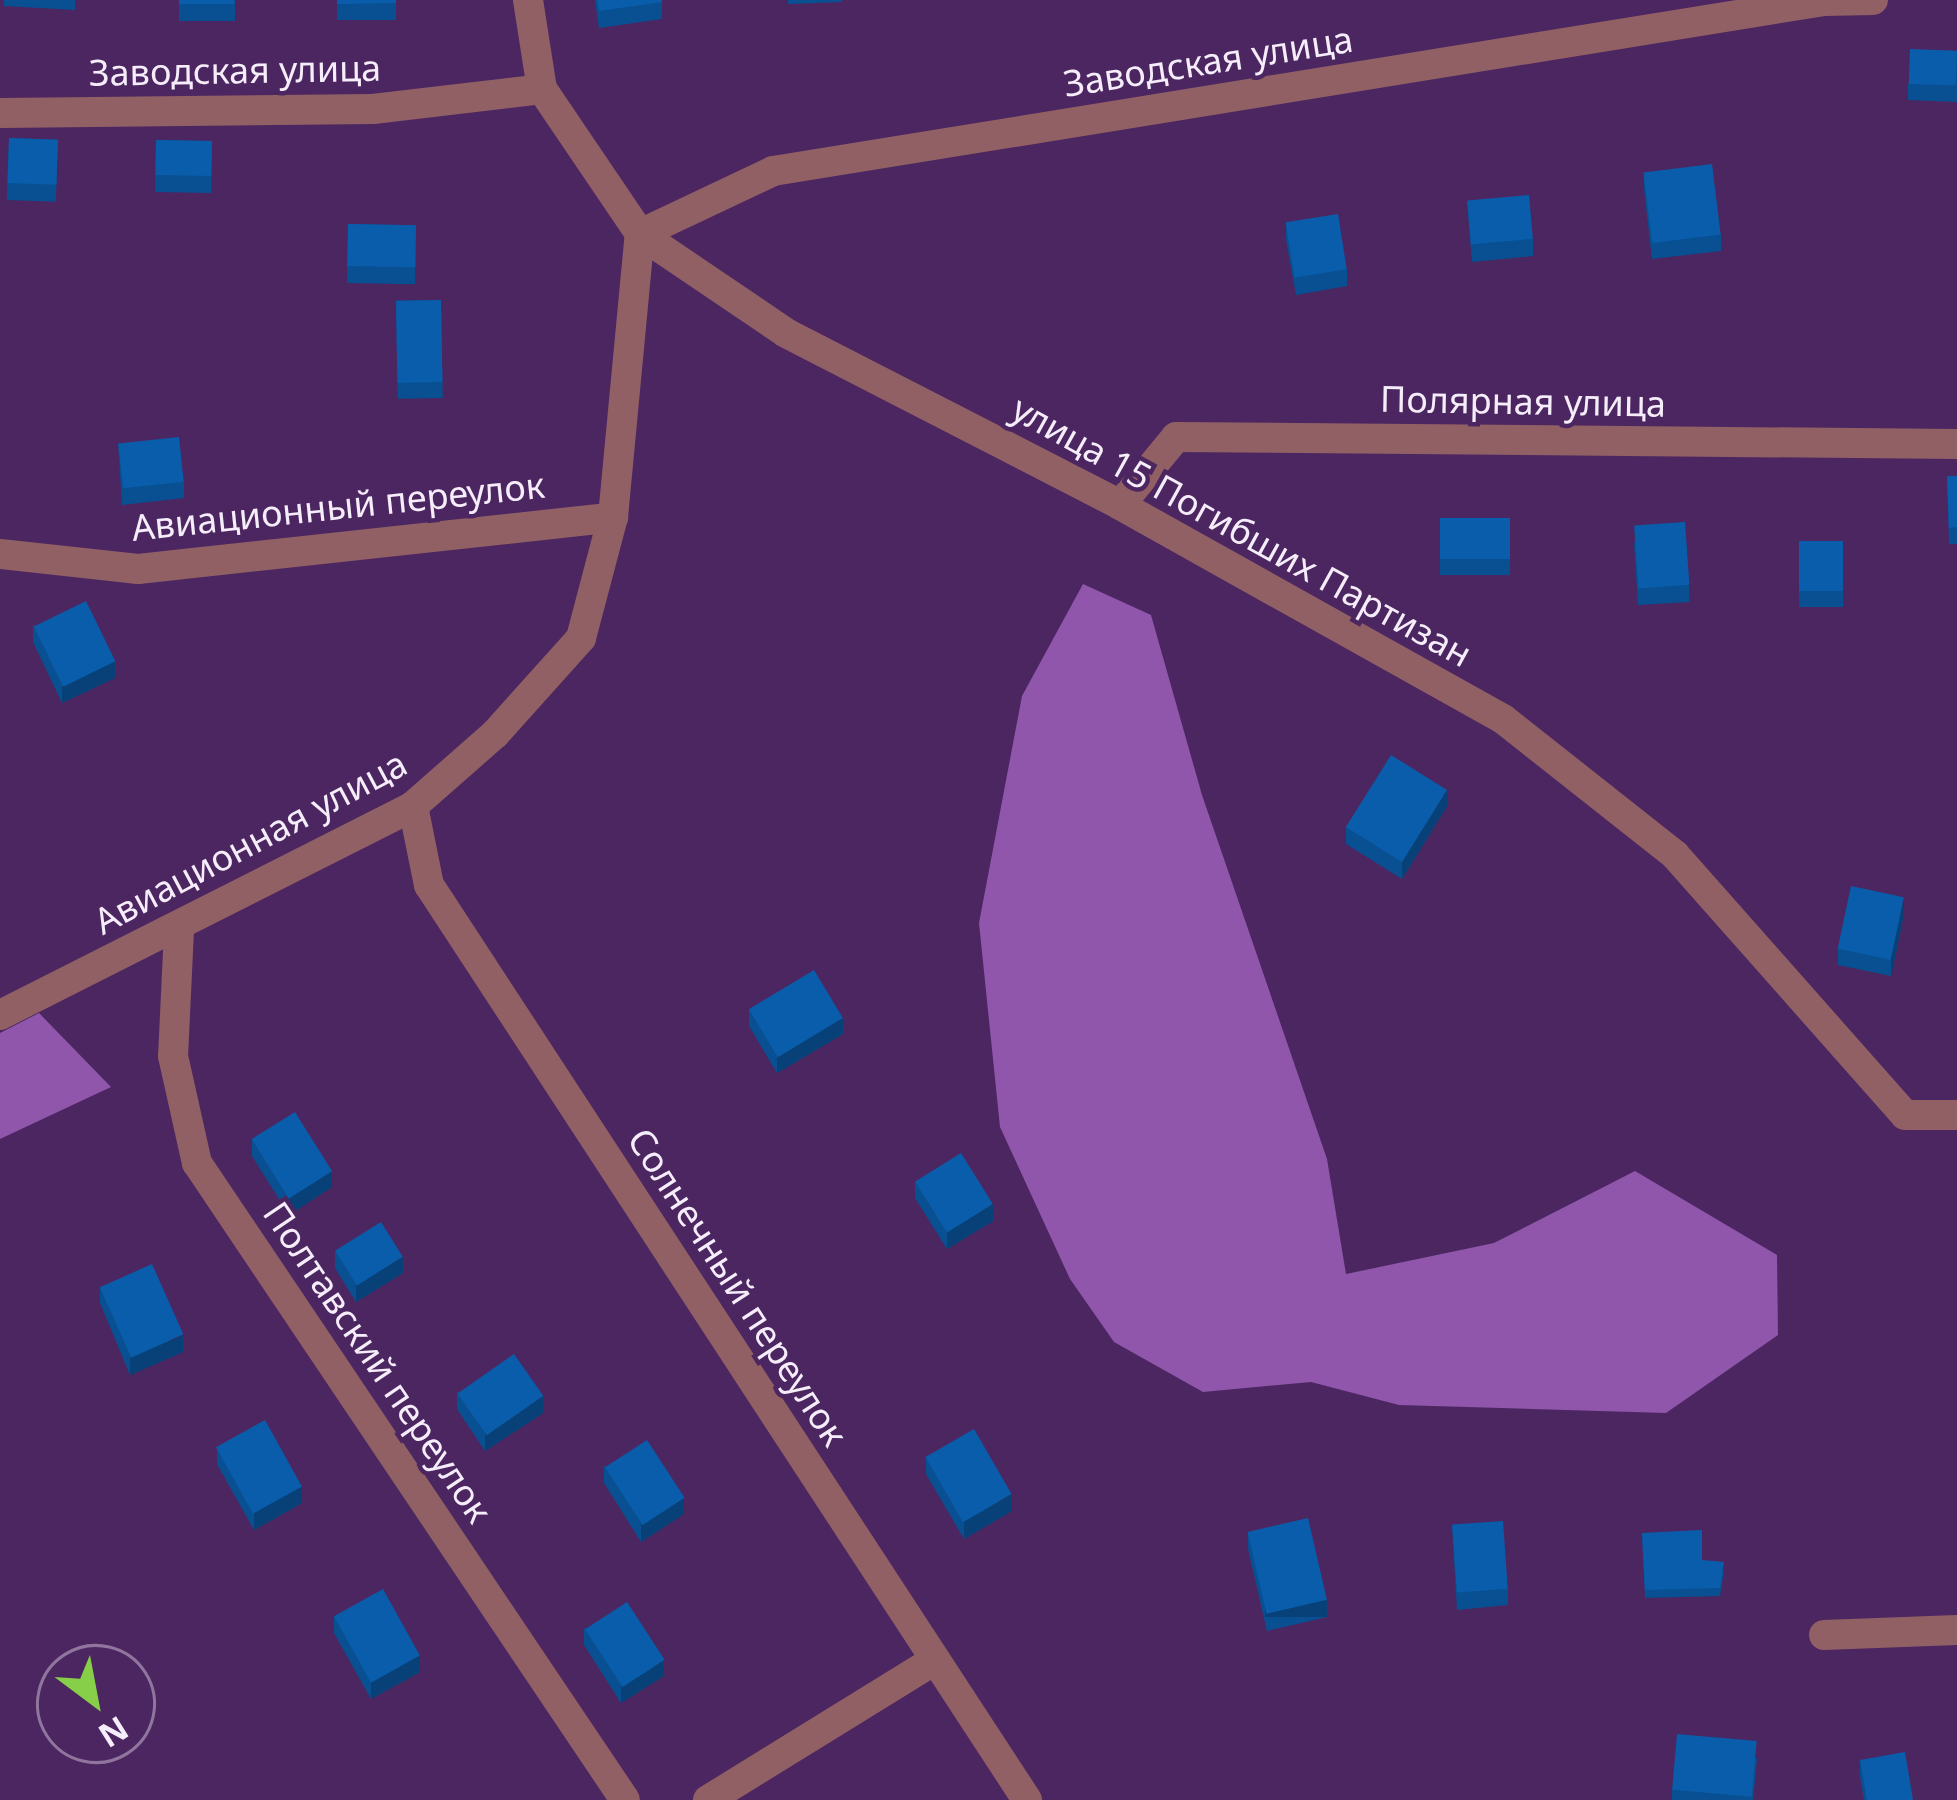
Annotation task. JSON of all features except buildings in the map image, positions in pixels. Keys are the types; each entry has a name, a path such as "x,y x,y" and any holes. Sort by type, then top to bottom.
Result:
{"street":[{"name":"улица 15 Погибших Партизан","path":"528,0 542,89 640,234 786,333 1120,505 1503,719 1675,855 1905,1115 1957,1114"},
{"name":"Заводская улица","path":"640,234 773,171 1801,4 1873,0"},
{"name":"Заводская улица","path":"0,113 373,109 542,89"},
{"name":"Авиационная улица","path":"0,1015 179,929 413,806 495,734 581,638 613,518 640,234"},
{"name":"Полярная улица","path":"1120,505 1176,437 1957,444"},
{"name":"Авиационный переулок","path":"0,554 137,569 613,518"},
{"name":"Солнечный переулок","path":"413,806 429,885 1027,1800"},
{"name":"Полтавский переулок","path":"179,929 172,1056 197,1163 625,1800"},
{"path":"1824,1635 1957,1630"},
{"path":"708,1800 935,1660"}],"shaded area":[{"path":"1083,584 1151,615 1202,795 1327,1159 1346,1274 1494,1243 1635,1171 1777,1255 1778,1335 1666,1413 1399,1405 1311,1382 1203,1392 1114,1342 1070,1279 1000,1127 979,923 1022,696"},
{"path":"39,1013 111,1087 0,1139 0,1033"}]}
